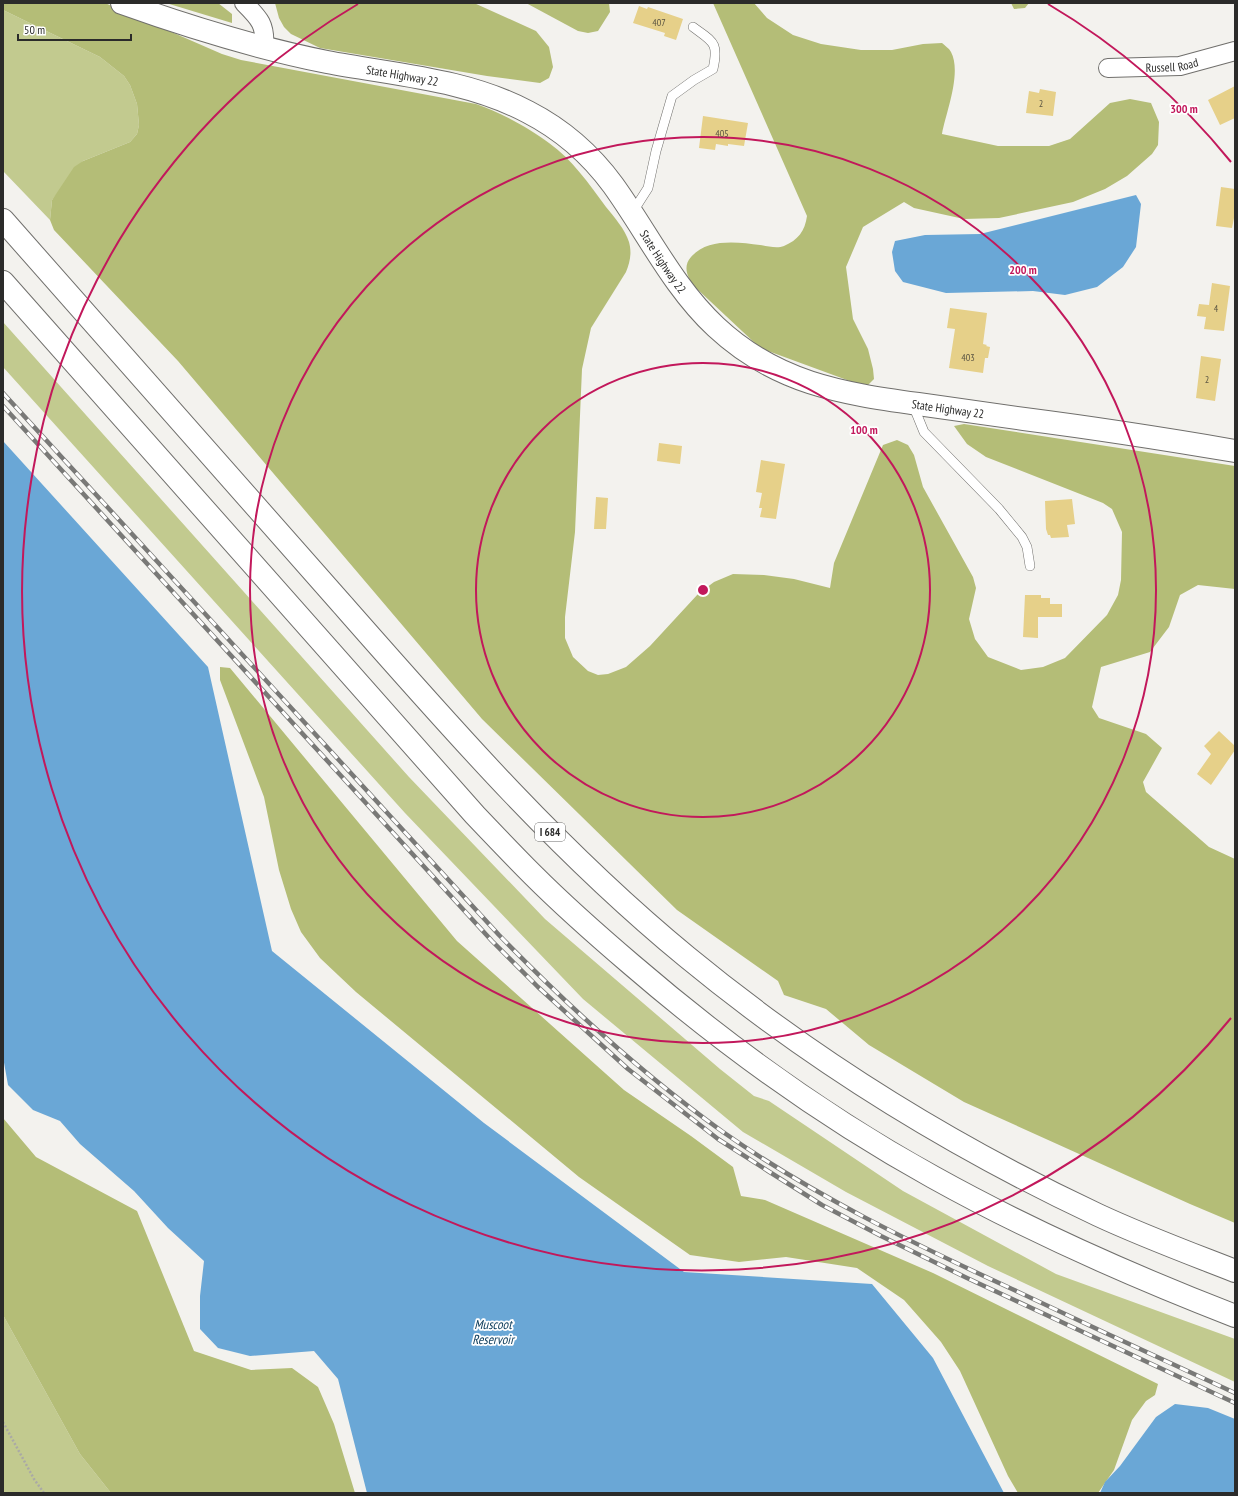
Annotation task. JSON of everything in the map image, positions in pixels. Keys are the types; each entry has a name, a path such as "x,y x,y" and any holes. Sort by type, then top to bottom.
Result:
{"main road":[{"name":"State Highway 22","path":"122,3 192,27 264,48 328,62 453,84 506,101 529,112 547,123 573,143 611,182 662,260 698,308 716,327 751,355 773,368 823,388 848,393 1082,426 1235,451"},
{"name":"I 684","path":"3,220 385,653 495,775 563,846 612,892 685,956 749,1006 816,1054 883,1099 947,1136 1024,1178 1098,1215 1174,1248 1235,1271"},
{"path":"3,282 475,815 539,881 659,988 724,1040 793,1090 861,1134 932,1177 1004,1215 1081,1252 1158,1286 1235,1316"}],"street":[{"path":"244,3 257,15 262,24 265,35 264,48"},
{"name":"Russell Road","path":"1108,68 1180,66 1235,51"}],"lane":[{"path":"632,213 648,188 656,151 672,96 694,80 713,69 716,54 712,41 693,27"},
{"path":"912,403 924,432 999,509 1022,537 1027,547 1030,566"}],"path":[{"path":"3,1422 34,1479 44,1493"}],"green space":[{"path":"3,3 105,3 222,54 241,60 476,104 504,116 533,132 557,149 573,164 622,228 629,242 630,250 626,272 591,328 582,369 575,532 565,617 565,638 573,657 588,671 598,675 608,674 626,667 650,646 698,594 714,582 733,574 764,575 794,579 830,588 834,563 883,445 897,440 908,445 914,455 923,487 973,577 976,588 969,619 975,639 988,657 1021,670 1043,667 1065,658 1107,615 1118,595 1121,580 1122,532 1112,509 1103,503 986,457 967,444 954,426 964,424 1235,466 1235,589 1198,585 1180,595 1169,627 1150,652 1101,667 1092,707 1099,718 1146,734 1162,748 1143,782 1146,792 1209,847 1235,859 1235,1223 964,1102 869,1045 826,1009 784,995 778,981 677,910 482,719 178,361 54,230 50,220 52,200 74,167 83,161 130,142 137,134 139,125 137,104 130,85 124,76 100,57 3,10"},
{"path":"166,3 218,3 232,14 232,23"},
{"path":"275,3 474,3 536,31 549,47 553,67 549,78 540,83 487,76 320,48 291,34 284,27 279,18"},
{"path":"526,3 609,3 610,12 598,31 588,33 578,31"},
{"path":"713,3 754,3 767,18 793,35 821,44 861,50 892,50 923,44 942,43 951,52 955,71 952,93 942,134 998,146 1049,146 1070,139 1110,103 1130,99 1151,103 1159,122 1158,145 1152,154 1127,176 1105,189 1073,202 999,218 964,219 914,208 904,202 863,227 846,267 853,319 868,349 873,369 874,379 866,387 758,346 695,287 688,277 686,269 688,261 698,251 705,247 714,244 733,242 781,247 789,244 803,231 807,216"},
{"path":"1011,3 1029,3 1025,8 1014,9"},
{"path":"3,10 100,57 124,76 130,85 137,104 139,125 137,134 130,142 83,161 52,200 50,220 3,171"},
{"path":"3,322 409,777 545,919 720,1069 754,1096 769,1101 903,1191 1056,1274 1235,1339 1235,1382 988,1266 846,1192 743,1132 583,999 405,813 3,367"},
{"path":"220,667 230,668 457,941 624,1090 733,1167 741,1196 765,1200 933,1273 1158,1384 1155,1395 1146,1401 1132,1420 1114,1470 1098,1493 1018,1493 1008,1476 960,1371 941,1342 904,1300 857,1268 786,1257 739,1262 690,1255 579,1177 356,992 320,958 301,932 291,909 279,870 264,797 220,680"},
{"path":"3,1118 36,1157 137,1211 194,1351 251,1370 292,1368 318,1387 334,1424 355,1493 111,1493 80,1454 3,1315"},
{"path":"3,1315 80,1454 111,1493 3,1493"}],"water":[{"path":"1136,195 1141,204 1136,247 1123,267 1097,287 1065,295 1033,291 946,293 903,282 895,271 892,252 895,241 925,235 980,234"},
{"name":"Muscoot Reservoir","path":"3,441 208,667 272,951 484,1123 684,1272 872,1284 933,1358 1004,1493 367,1493 338,1379 314,1351 250,1356 218,1348 200,1329 200,1296 204,1261 168,1228 134,1191 80,1144 60,1121 33,1110 8,1085 3,1057"},
{"path":"1175,1404 1208,1408 1235,1419 1235,1493 1100,1493 1105,1482 1120,1466 1156,1417"}],"building":[{"path":"639,6 647,9 648,7 683,19 676,40 664,36 665,33 633,23"},
{"path":"1235,86 1235,118 1220,125 1208,100"},
{"path":"1040,89 1056,92 1053,116 1026,113 1029,91 1039,93"},
{"path":"703,116 748,123 744,146 716,144 715,150 699,148"},
{"path":"1221,187 1235,189 1235,218 1232,228 1216,226"},
{"path":"1212,283 1230,286 1224,331 1204,329 1206,317 1197,316 1199,304 1209,305"},
{"path":"950,308 987,313 983,344 990,347 988,358 985,358 983,373 949,368 955,329 947,328"},
{"path":"1201,356 1221,359 1215,401 1196,398"},
{"path":"659,443 682,446 680,464 657,461"},
{"path":"761,460 785,464 776,519 760,517 762,508 759,508 762,493 756,492"},
{"path":"596,497 608,498 606,529 594,529"},
{"path":"1072,499 1075,524 1067,525 1069,537 1051,538 1046,529 1045,501"},
{"path":"1025,595 1041,595 1041,598 1050,598 1050,604 1062,604 1062,617 1038,617 1038,638 1023,637"},
{"path":"1219,731 1235,746 1235,750 1211,785 1197,774 1211,754 1204,746"}],"railway":[{"path":"3,393 499,935 552,988 606,1038 664,1087 723,1132 757,1155 792,1177 864,1217 975,1272 1235,1393"},
{"path":"3,406 492,941 538,987 628,1069 718,1139 822,1205 967,1278 1235,1403"}]}
